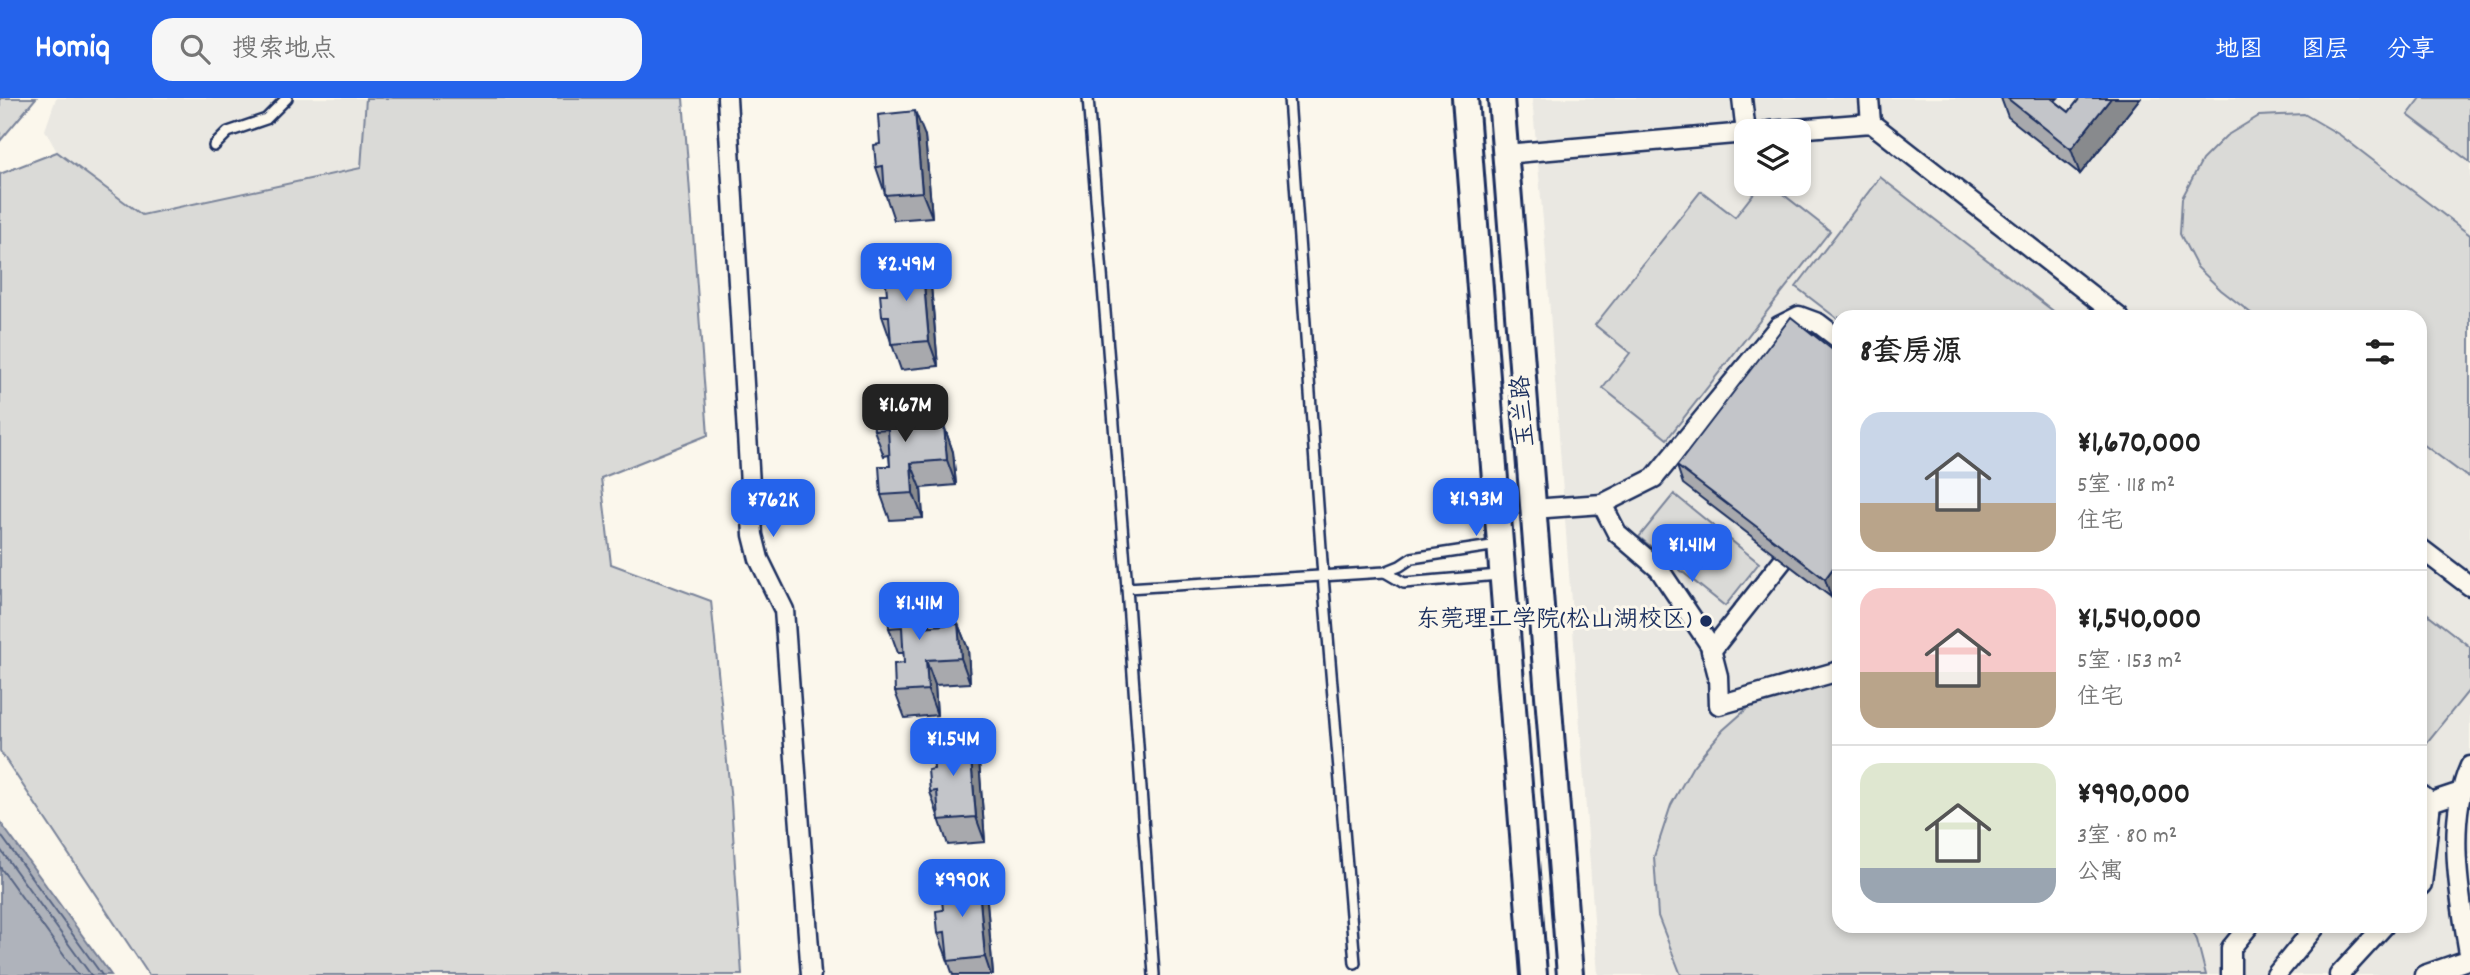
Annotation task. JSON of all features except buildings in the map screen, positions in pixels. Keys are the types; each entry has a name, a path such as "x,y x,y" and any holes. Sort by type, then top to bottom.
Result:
{"street":[{"path":"727,98 752,535 759,559 784,610 811,975"},
{"name":"玉兰路","path":"1465,98 1534,975"},
{"name":"玉兰路","path":"1501,98 1570,975"},
{"path":"1742,98 1744,119"},
{"path":"1869,98 1871,122"},
{"path":"1811,127 1871,122 2110,310"},
{"path":"1505,154 1734,134"},
{"path":"1533,509 1602,504 1654,478 1779,326 1799,316 1818,323 1832,334"},
{"path":"1602,504 1617,533 1659,569 1710,645 1718,676 1719,705 1832,673"},
{"path":"2427,553 2470,586"},
{"path":"1711,651 1783,560"},
{"path":"2424,975 2470,959 2456,831 2463,782 2470,766"},
{"path":"2427,802 2462,792"},
{"path":"2231,975 2231,948 2243,933"},
{"path":"2276,975 2310,933"},
{"path":"2339,975 2378,933"}],"lane":[{"path":"214,146 228,132 266,119 288,98"},
{"path":"1088,98 1127,588 1154,975"},
{"path":"1289,98 1323,576 1355,963"},
{"path":"1127,588 1385,572 1412,558 1499,545"},
{"path":"1385,572 1404,583 1502,575"}],"shaded area":[{"path":"0,98 36,98 0,141"},
{"path":"56,98 366,98 361,168 142,215 57,152 45,130"},
{"path":"366,98 683,98 708,435 601,478 611,564 711,601 731,802 742,975 149,975 0,751 0,174 57,152 142,215 361,168"},
{"name":"东莞理工学院(松山湖校区)","path":"1532,98 2470,98 2470,975 1598,975"},
{"path":"2421,98 2470,98 2470,162 2408,115"},
{"path":"2304,114 2340,135 2470,235 2470,477 2427,447 2427,310 2247,310 2197,267 2180,234 2182,198 2202,160 2226,136 2259,116"},
{"path":"1880,177 2052,310 1832,310 1832,315 1796,287"},
{"path":"1701,191 1735,217 1752,196 1785,196 1830,231 1667,439 1603,388 1630,353 1595,325"},
{"path":"1674,494 1759,563 1725,606 1639,537"},
{"path":"2427,613 2470,647 2470,689 2427,742"},
{"path":"1832,681 1832,933 2194,933 2206,975 1681,975 1658,916 1654,857 1671,805 1693,766 1723,730 1757,700 1804,683"}],"water":[{"path":"0,822 111,975 0,975"}],"place":[{"name":"东莞理工学院(松山湖校区)","path":"1706,621"}]}
